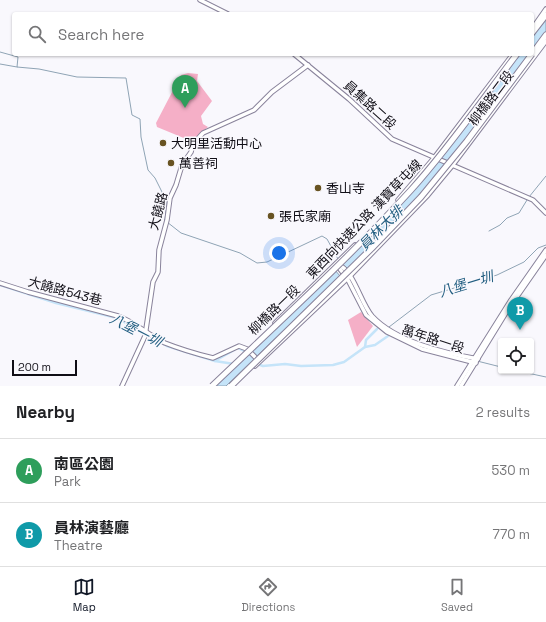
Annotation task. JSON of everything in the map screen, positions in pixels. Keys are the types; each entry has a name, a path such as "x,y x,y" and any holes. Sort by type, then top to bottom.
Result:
{"highway":[{"path":"539,24 546,10"},
{"path":"534,30 546,15"},
{"name":"東西向快速公路 漢寶草屯線","path":"534,51 546,35"},
{"name":"東西向快速公路 漢寶草屯線","path":"212,386 367,236 411,190 457,134 516,56"},
{"name":"東西向快速公路 漢寶草屯線","path":"230,386 367,253 421,197 467,142 531,56"}],"main road":[{"path":"200,0 224,12"},
{"path":"534,26 546,10"},
{"name":"柳橋路二段","path":"452,166 546,41"},
{"name":"員集路二段","path":"297,56 349,99 392,139 452,166"},
{"name":"柳橋路二段","path":"434,158 511,56"},
{"name":"大饒路","path":"122,386 145,336 153,282 158,272 159,250 167,220 170,198 182,165 191,152 193,144 203,133 254,110 272,92 308,65"},
{"name":"柳橋路一段","path":"209,386 248,352 337,265 379,221 434,158"},
{"path":"234,386 258,361 348,277 400,225 452,166 535,201 546,213"},
{"path":"457,386 475,361 546,250"},
{"path":"530,275 546,255"},
{"name":"萬年路一段","path":"337,265 348,277 365,307 381,326 392,334 430,348 475,361"},
{"name":"大饒路543巷","path":"0,283 118,316 164,342 213,358 237,345 248,352"},
{"path":"248,352 258,361"},
{"path":"461,386 475,361"}],"shaded area":[{"path":"188,73 198,74 197,81 212,101 201,116 203,124 208,127 191,141 157,127 156,123 181,75"},
{"path":"361,312 373,326 357,347 348,320"}],"water":[{"path":"546,17 546,33 534,49 534,33"},
{"name":"員林大排","path":"517,56 529,56 453,157 401,215 348,269 341,263 383,223"},
{"path":"335,270 340,276 226,386 215,386"}],"waterway":[{"path":"0,52 12,55"},
{"path":"14,56 18,57 17,67 39,69 77,77 126,78 132,115 140,119 141,137 148,170 155,178 167,202 165,220"},
{"path":"0,64 17,67"},
{"path":"529,197 546,176"},
{"path":"489,231 500,225 507,218 519,213 527,200"},
{"path":"167,222 181,233 240,253 257,263 267,262 322,236 327,239 338,259"},
{"name":"八堡一圳","path":"389,327 431,295 497,275 524,262 538,248 546,245"},
{"name":"八堡一圳","path":"0,285 56,303 117,318 167,346 215,361 234,350"},
{"name":"八堡一圳","path":"365,347 366,340 377,329"},
{"name":"八堡一圳","path":"257,364 263,366 285,364 301,366 333,365 344,362 365,347 375,345 388,336"},
{"name":"八堡一圳","path":"238,348 244,351"},
{"path":"215,361 234,364"},
{"path":"477,361 498,366"},
{"path":"532,374 546,377"}],"place":[{"name":"南區公園","path":"185,108"},
{"name":"大明里活動中心","path":"163,143"},
{"name":"萬善祠","path":"171,163"},
{"name":"香山寺","path":"318,188"},
{"name":"張氏家廟","path":"271,216"},
{"name":"員林演藝廳","path":"520,330"}]}
